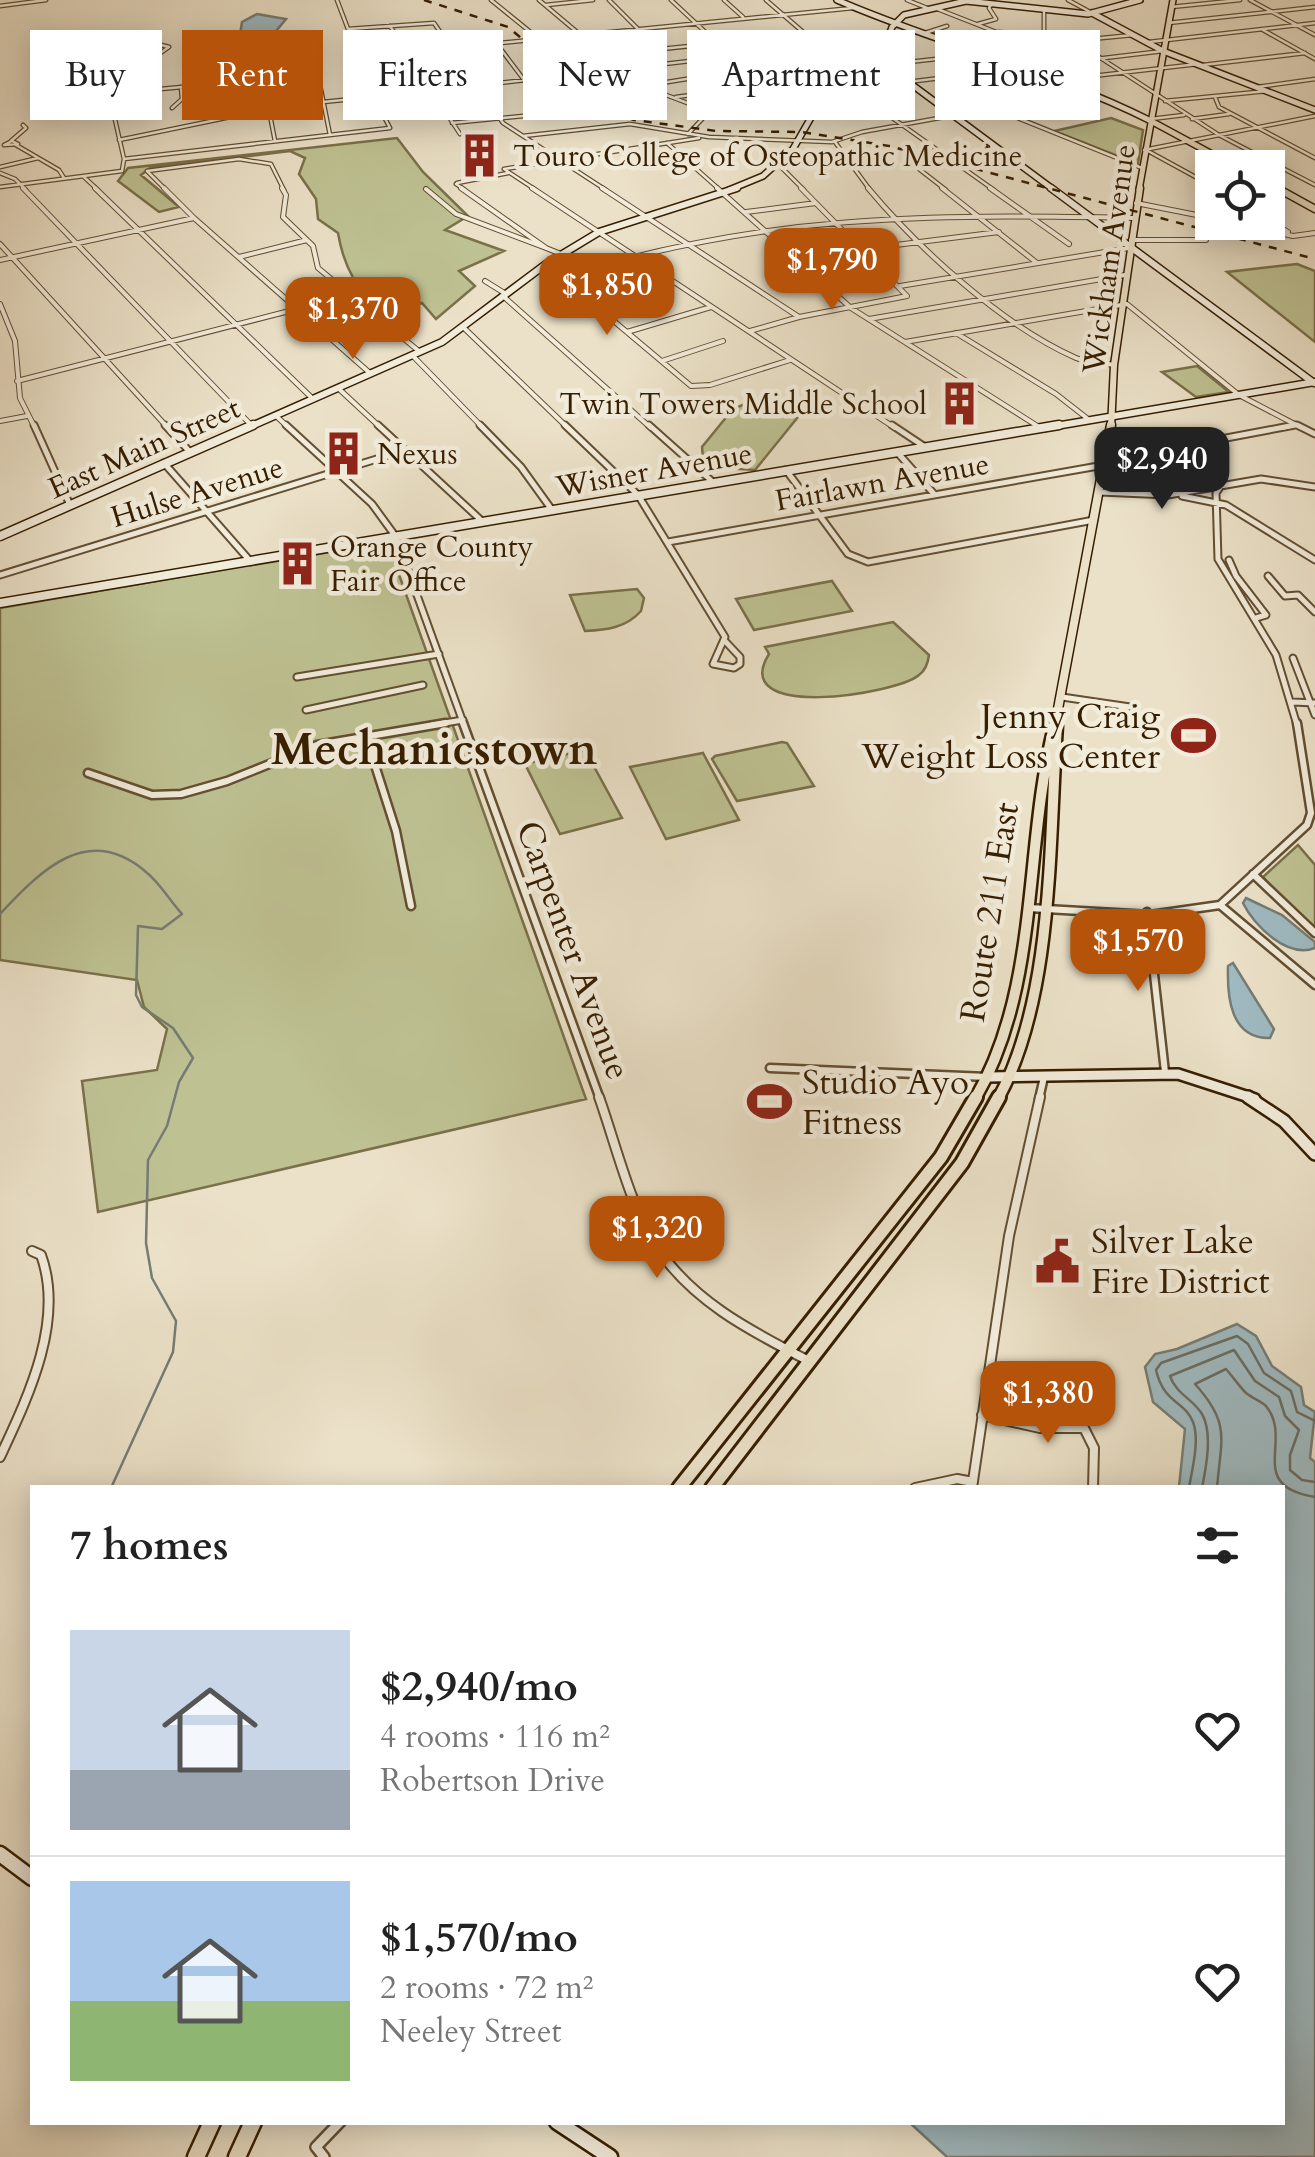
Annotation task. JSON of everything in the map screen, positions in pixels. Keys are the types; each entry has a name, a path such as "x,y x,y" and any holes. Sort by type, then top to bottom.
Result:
{"main road":[{"name":"Wickham Avenue","path":"1095,523 1113,416 1114,365 1133,218 1172,4"},
{"path":"1151,120 1206,150"},
{"path":"1285,193 1315,209"},
{"name":"Route 211 East","path":"681,1485 940,1157 988,1076 1017,993 1043,771 1062,697 1095,523"},
{"name":"Route 211 East","path":"714,1485 962,1162 1010,1076 1034,1002 1058,743 1056,722"},
{"path":"196,2157 211,2125"},
{"path":"236,2157 251,2125"}],"street":[{"path":"0,6 46,0"},
{"path":"337,0 348,29 432,22 438,30"},
{"path":"491,0 529,30"},
{"path":"539,0 574,30"},
{"path":"545,5 593,0"},
{"path":"609,0 637,28"},
{"path":"671,0 702,30"},
{"path":"724,0 744,18"},
{"path":"766,0 801,30"},
{"path":"837,0 893,26 935,38"},
{"path":"907,0 991,30"},
{"path":"936,0 942,4"},
{"path":"1068,0 1163,50 1315,113"},
{"path":"1119,0 1128,4"},
{"path":"893,26 904,15 942,4 1026,3 1092,14 1140,0"},
{"path":"1172,4 1240,0"},
{"path":"1250,0 1315,35"},
{"path":"1308,0 1315,5"},
{"path":"976,24 996,20 989,8 998,2"},
{"path":"1168,24 1315,5"},
{"path":"618,30 854,8"},
{"path":"1044,9 1044,30"},
{"path":"1148,42 1315,23"},
{"path":"390,26 393,30"},
{"name":"East Main Street","path":"892,30 893,26"},
{"path":"925,33 946,26"},
{"path":"1262,29 1315,59"},
{"path":"1193,32 1200,36"},
{"path":"1100,39 1134,35"},
{"path":"160,43 169,48 133,73 104,74 146,45 160,43"},
{"path":"1100,59 1163,50"},
{"path":"503,52 523,77"},
{"path":"1100,74 1305,53"},
{"path":"1100,59 1247,150"},
{"path":"1256,86 1315,79"},
{"path":"162,89 182,86"},
{"path":"915,88 935,104"},
{"path":"1164,101 1267,91"},
{"path":"667,95 687,103"},
{"path":"675,98 687,96"},
{"path":"1100,97 1151,120 1186,114"},
{"path":"1215,97 1219,107 1230,114 1315,158"},
{"path":"172,108 182,99"},
{"path":"330,135 323,102 343,100"},
{"path":"1144,150 1315,113"},
{"path":"1192,119 1230,114"},
{"path":"523,136 630,124 708,137 835,142 862,132 935,119"},
{"path":"0,187 122,171 124,160 114,120"},
{"path":"118,138 209,120"},
{"path":"271,120 275,142"},
{"path":"124,160 390,128 385,120"},
{"path":"450,120 460,134"},
{"path":"452,123 480,120"},
{"path":"502,120 799,317"},
{"path":"679,141 703,120"},
{"name":"East Main Street","path":"0,536 417,354 464,328 546,264 598,232 763,176 798,140 809,120"},
{"path":"898,120 1069,244"},
{"path":"956,120 1314,382"},
{"path":"1022,120 1142,168"},
{"path":"23,126 26,128 13,143 39,157 64,178"},
{"path":"708,137 504,169 925,447"},
{"path":"835,142 849,168 960,276 1014,322 1079,360 1114,365"},
{"path":"667,143 851,308 1039,427"},
{"path":"998,148 910,162 1036,263"},
{"path":"1144,150 1195,177"},
{"path":"0,170 39,157"},
{"path":"370,374 147,172 257,159 272,164 286,196 284,218 308,240 318,268 417,354 522,467 552,510"},
{"path":"749,332 799,317 908,296 778,164"},
{"path":"0,170 20,184 252,426"},
{"path":"1285,170 1315,185"},
{"path":"510,173 456,184 546,248"},
{"path":"84,176 135,230 313,399"},
{"path":"426,189 456,214 480,226 561,254"},
{"path":"746,212 818,202"},
{"path":"1136,203 1195,215"},
{"path":"563,276 631,253 835,222 898,217 1133,218"},
{"path":"0,260 194,218"},
{"path":"1285,231 1293,236"},
{"path":"863,249 998,232"},
{"path":"1285,234 1315,233"},
{"path":"239,257 308,240"},
{"path":"899,286 1130,244 1206,240"},
{"path":"0,244 190,452"},
{"path":"546,264 686,384 710,385 791,359"},
{"path":"867,319 1125,276"},
{"path":"485,281 714,482"},
{"path":"595,305 644,292"},
{"path":"904,342 1122,303 1239,395 1315,434"},
{"path":"0,304 14,341 18,381 28,416 60,476 70,505"},
{"path":"626,332 712,307"},
{"path":"18,381 296,309"},
{"path":"464,328 638,496 708,606 724,640 740,658 740,664 734,668 714,664 724,640"},
{"path":"955,333 1056,394 1088,419"},
{"path":"661,361 724,342"},
{"name":"Wisner Avenue","path":"0,604 1314,382"},
{"path":"338,388 483,522"},
{"name":"Carpenter Avenue","path":"275,415 372,504 396,537 644,1226 663,1259 690,1289 736,1322 810,1362"},
{"path":"0,421 28,416"},
{"path":"1173,448 1297,425"},
{"name":"Hulse Avenue","path":"0,575 406,450"},
{"path":"896,451 934,494"},
{"path":"164,463 251,562"},
{"name":"Fairlawn Avenue","path":"668,542 1104,465"},
{"path":"786,470 850,555 878,562 1095,523"},
{"path":"1171,495 1258,476 1282,477 1315,486"},
{"path":"1027,908 1189,912 1220,905 1300,834 1313,815 1302,732 1293,702 1256,618 1222,568 1215,538 1220,502 1216,494 1220,487"},
{"path":"1100,492 1220,502 1315,560"},
{"path":"1229,560 1236,576 1266,615 1256,618"},
{"path":"1268,576 1294,608"},
{"path":"1285,596 1298,596 1315,612"},
{"path":"298,677 438,654"},
{"path":"1294,658 1315,715"},
{"path":"306,710 423,685"},
{"path":"1062,697 1130,707"},
{"path":"1293,702 1313,703"},
{"path":"88,773 152,794 181,794 227,781 317,745 462,720"},
{"path":"366,737 396,830 411,906"},
{"path":"1306,776 1315,775"},
{"path":"1253,874 1315,933"},
{"path":"1220,905 1315,985"},
{"path":"1146,912 1166,1072"},
{"path":"770,1068 1044,1077 1166,1072 1254,1099 1314,1151"},
{"path":"929,1485 958,1479 972,1485 1018,1184 1044,1077"},
{"path":"0,1457 37,1370 46,1324 48,1270 41,1255 32,1251"},
{"path":"982,1415 1040,1428 1084,1428 1091,1434 1095,1447 1093,1485"},
{"path":"0,1854 30,1876"},
{"path":"320,2152 338,2125"},
{"path":"561,2125 610,2157"}],"green space":[{"path":"1111,118 1143,130 1138,164 1054,131"},
{"path":"397,138 423,172 468,216 445,230 504,251 459,271 475,286 436,319 422,303 384,315 367,297 348,268 338,233 318,219 316,199 299,174 305,158 290,151 150,168 141,175 179,207 159,212 118,181 128,168"},
{"path":"1297,264 1315,271 1315,342 1227,272"},
{"path":"1197,366 1229,392 1196,397 1162,372"},
{"path":"752,401 773,402 802,412 755,470 723,468 703,458 702,447 733,409"},
{"path":"387,541 586,1099 98,1212 82,1081 157,1070 167,1029 144,1007 137,980 0,960 0,608"},
{"path":"832,581 852,611 754,630 736,599"},
{"path":"637,589 644,598 635,617 615,627 593,631 585,631 570,595"},
{"path":"893,622 929,655 923,671 904,683 850,695 819,697 792,695 771,688 762,675 769,654 765,647"},
{"path":"787,743 814,786 737,801 712,759"},
{"path":"585,750 622,818 560,834 525,764"},
{"path":"703,753 739,820 666,839 630,767"},
{"path":"1298,845 1315,865 1315,927 1293,911 1263,877"}],"water":[{"path":"257,14 286,19 277,30 241,30 242,22"},
{"path":"1246,898 1282,915 1315,942 1315,948 1294,949 1273,938 1248,912 1243,903"},
{"path":"1233,963 1274,1029 1270,1038 1246,1031 1234,1014 1228,978 1228,966"},
{"path":"1237,1324 1256,1336 1272,1366 1301,1387 1304,1405 1315,1412 1310,1458 1315,1462 1315,2157 947,2157 912,2125 1285,2125 1285,1485 1179,1485 1185,1429 1153,1402 1145,1367 1155,1354"}],"waterway":[{"path":"0,914 49,868 85,852 104,851 125,858 146,872 182,914 162,929 138,926 136,995 142,1007 173,1028 193,1058 179,1082 167,1126 148,1160 146,1243 152,1278 176,1321 173,1352 112,1485"}],"railway":[{"path":"424,0 508,27 604,108 634,120 716,131 802,132 889,146 1315,259"}],"place":[{"name":"Touro College of Osteopathic Medicine","path":"480,156"},
{"name":"Twin Towers Middle School","path":"960,404"},
{"name":"Nexus","path":"344,454"},
{"name":"Orange County Fair Office","path":"297,564"},
{"name":"Jenny Craig Weight Loss Center","path":"1193,736"},
{"name":"Studio Ayo Fitness","path":"769,1102"},
{"name":"Silver Lake Fire District","path":"1058,1261"}],"district":[{"name":"Mechanicstown","path":"434,748"}]}
